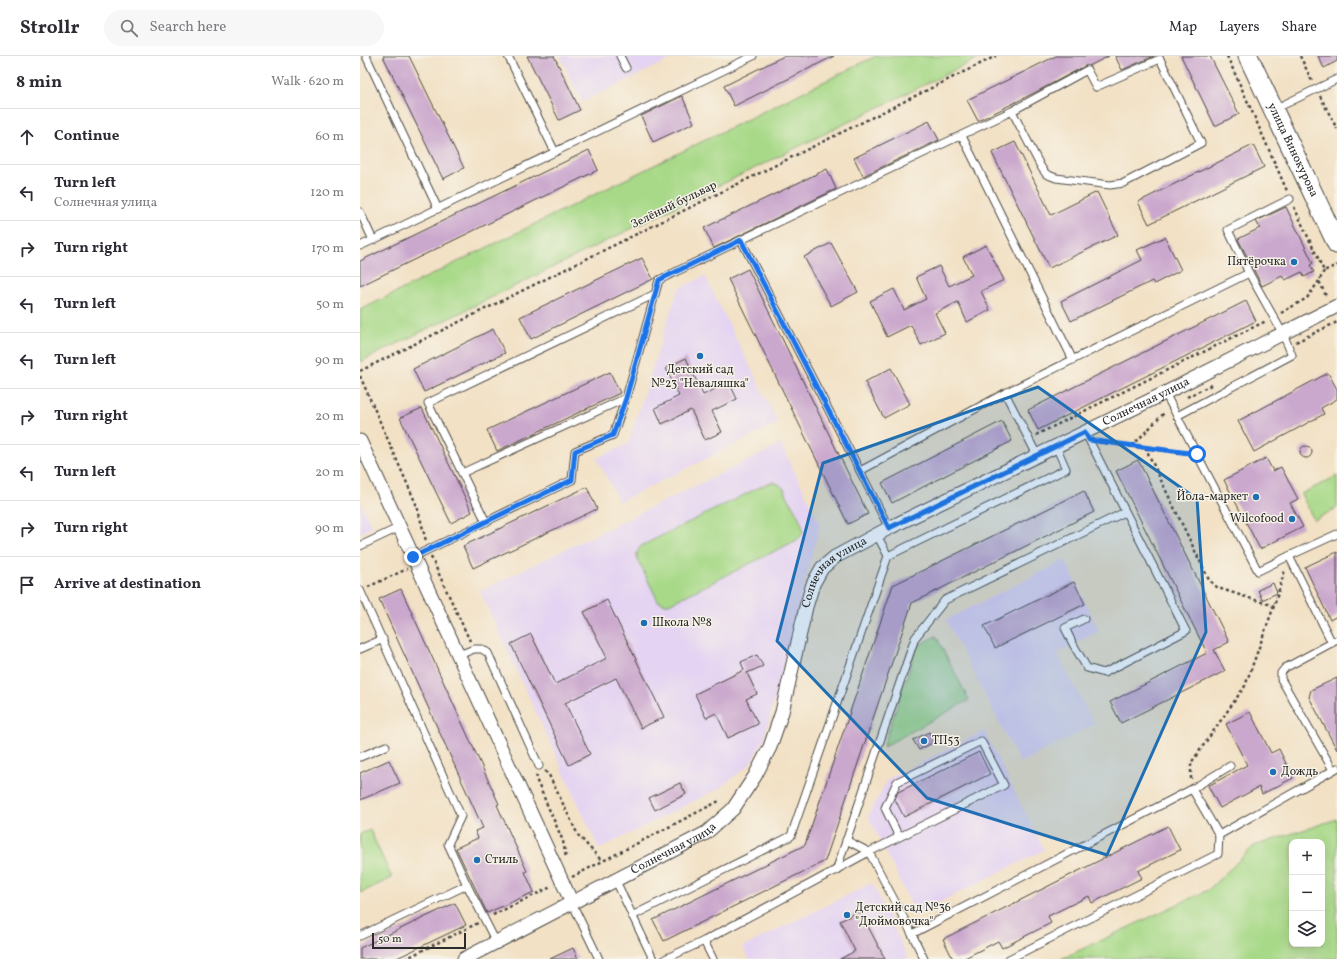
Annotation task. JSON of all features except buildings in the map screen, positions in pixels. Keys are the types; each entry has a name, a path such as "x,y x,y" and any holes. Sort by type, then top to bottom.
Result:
{"main road":[{"name":"улица Винокурова","path":"1248,56 1279,107 1337,217"},
{"name":"улица Винокурова","path":"1259,56 1337,244"}],"street":[{"name":"Солнечная улица","path":"464,959 478,956 496,942 706,833 733,809 755,776 770,747 782,712 806,607 813,584 822,568 835,556 1037,455 1056,446 1087,436 1165,393 1283,334 1333,305"},
{"path":"360,441 572,903"}],"lane":[{"path":"366,56 438,209"},
{"path":"508,56 555,152"},
{"path":"620,56 626,68"},
{"path":"360,246 753,56"},
{"path":"415,560 428,550 572,480 575,451 613,435 626,398 659,280 962,136 1012,111 1087,70 1096,87 1160,59 1201,143 1124,183 1110,185 1056,178 1046,174 1041,167 1012,111"},
{"path":"1279,107 1337,79"},
{"path":"962,136 1073,360"},
{"path":"1177,416 1292,355 1283,334 1249,273 1228,230 1290,199"},
{"path":"360,212 373,240"},
{"path":"741,240 889,528"},
{"path":"860,471 1005,393 1249,273"},
{"path":"486,522 428,402 655,294"},
{"path":"1005,393 1037,455"},
{"path":"1165,393 1258,571 1337,534"},
{"path":"462,473 626,398"},
{"path":"1084,618 1065,628 1087,668 1104,673 1186,631 1087,436"},
{"path":"632,916 791,836 888,556 1066,469 1056,446"},
{"path":"836,871 915,638 946,600 1125,512"},
{"path":"360,546 400,527"},
{"path":"877,535 888,556"},
{"path":"1219,835 1335,769 1281,679 1281,672 1285,668 1335,642 1289,556"},
{"path":"360,590 462,816 448,844 496,942"},
{"path":"360,650 383,639"},
{"path":"459,655 474,649 482,648 488,653 539,766"},
{"path":"665,959 704,941 869,852 1004,785 981,741 897,782 885,808 899,837"},
{"path":"360,757 386,746"},
{"path":"912,934 1192,789 1230,766"},
{"path":"1009,959 1218,854 1219,835 1192,789"},
{"path":"846,840 869,852 924,959"},
{"path":"616,881 653,959"},
{"path":"360,936 467,885"},
{"path":"572,903 599,959"},
{"path":"704,941 713,959"}],"path":[{"name":"Зелёный бульвар","path":"360,371 996,56"},
{"path":"1226,56 1324,272"},
{"path":"1028,439 1273,317 1307,298 1320,281 1324,272 1337,265"},
{"path":"1320,281 1333,305"},
{"path":"360,376 417,506 428,550 474,649"},
{"path":"1132,446 1171,405"},
{"path":"1087,436 1132,446 1197,454"},
{"path":"1145,447 1209,580 1218,588 1274,606"},
{"path":"1192,789 1191,762 1246,686 1274,606 1289,556"},
{"path":"367,587 415,560"},
{"path":"567,863 563,841 536,779 539,766 549,775 578,835 602,861"}],"highlighted area":[{"path":"1038,387 1197,499 1206,632 1107,855 927,798 777,641 823,463"}],"shaded area":[{"path":"560,56 677,56 582,102"},
{"name":"Детский сад №23 \"Неваляшка\"","path":"705,276 778,423 619,502 597,458 628,444 678,289"},
{"name":"Школа №8","path":"781,444 820,524 764,740 749,765 718,789 599,849 480,591"},
{"path":"360,502 372,527 360,533"},
{"path":"1065,560 1099,631 1057,653 1094,724 1020,763 946,620"},
{"path":"984,731 1044,850 916,914 868,816 888,779"},
{"name":"Детский сад №36 \"Дюймовочка\"","path":"872,883 909,959 749,959 743,947"}],"green space":[{"path":"876,56 983,56 360,362 360,310"},
{"path":"1337,476 1337,508 1314,520 1301,494"},
{"path":"773,482 780,485 784,489 801,522 803,532 799,538 669,604 658,601 637,558 641,546 768,483"},
{"path":"936,636 969,700 883,747 917,646"},
{"path":"1337,819 1337,959 1061,959 1208,890 1254,846"},
{"path":"370,830 392,878 360,893 360,834"}],"place":[{"name":"Пятёрочка","path":"1294,262"},
{"name":"Детский сад №23 \"Неваляшка\"","path":"700,356"},
{"name":"Йола-маркет","path":"1256,497"},
{"name":"Wilcofood","path":"1292,519"},
{"name":"Школа №8","path":"644,623"},
{"name":"ТП53","path":"924,741"},
{"name":"Дождь","path":"1273,772"},
{"name":"Стиль","path":"477,860"},
{"name":"Детский сад №36 \"Дюймовочка\"","path":"847,915"}],"route":[{"path":"413,557 572,480 575,451 613,435 626,398 659,280 741,240 889,528 1085,432 1089,440 1197,454"}]}
